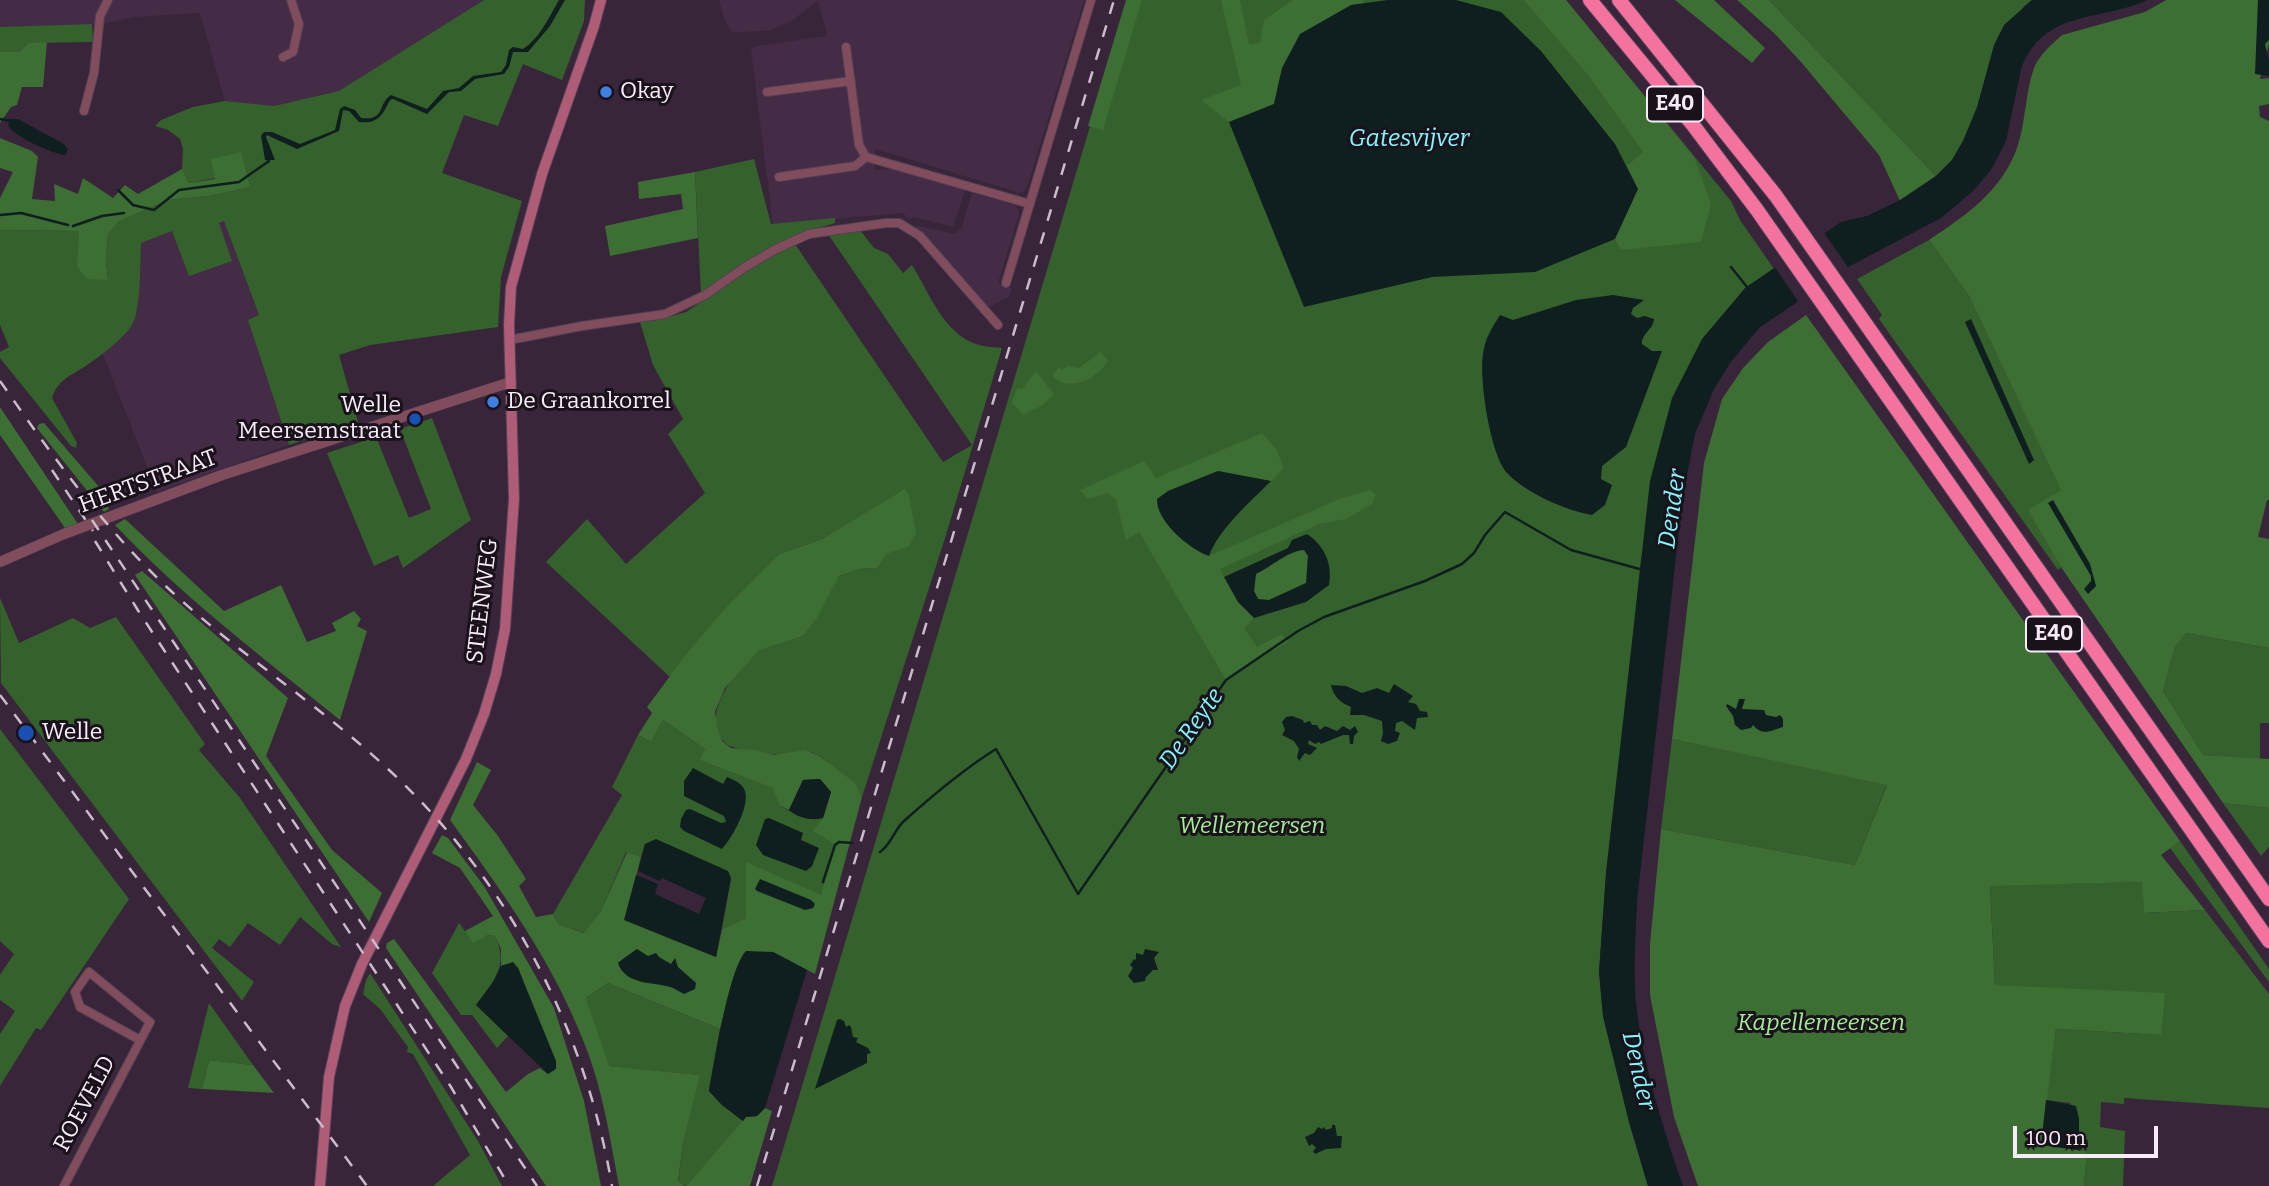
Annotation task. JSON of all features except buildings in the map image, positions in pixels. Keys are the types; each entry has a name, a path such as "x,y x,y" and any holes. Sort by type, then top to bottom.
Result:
{"highway":[{"name":"E40","path":"1590,0 1693,125 1758,210 2269,941"},
{"name":"E40","path":"1619,0 1776,196 2269,899"}],"main road":[{"name":"STEENWEG","path":"320,1186 330,1070 345,1006 362,964 466,759 496,674 505,629 514,499 509,341 511,287 520,247 555,133 601,0"}],"street":[{"path":"84,111 94,73 100,16 108,0"},
{"path":"283,57 293,52 299,24 291,0"},
{"path":"1006,283 1091,0"},
{"path":"846,47 859,145 866,157 1030,204"},
{"path":"767,92 850,81"},
{"path":"779,177 855,166 866,157"},
{"path":"509,341 582,326 665,314 705,295 776,249 809,234 886,223 899,223 920,236 998,325"},
{"name":"HERTSTRAAT","path":"0,562 64,534 222,475 511,382"},
{"name":"ROEVELD","path":"64,1186 141,1040 150,1022 89,972 75,992 80,1007 141,1040"}],"shaded area":[{"path":"0,0 484,0 339,91 274,106 225,101 200,13 133,17 103,24 0,27"},
{"path":"719,0 1084,0 1027,188 1018,193 1014,205 1019,214 998,283 1012,288 1009,297 988,307 914,225 955,234 962,226 972,193 1013,205 1017,192 875,149 875,170 893,169 965,190 953,227 914,217 909,219 903,213 773,224 751,50 756,46 827,36 826,31 818,1 791,21 768,31 732,32 725,21"},
{"path":"224,221 259,316 248,320 289,445 157,492 102,352 133,324 137,310 141,243 172,231 190,276 219,223"}],"green space":[{"path":"484,0 585,0 584,21 562,80 523,64 498,126 464,115 442,173 522,201 501,277 498,327 370,345 339,355 358,422 289,445 248,320 259,315 224,221 219,223 232,261 189,276 172,231 141,243 137,309 129,330 92,362 66,378 52,398 77,443 76,448 71,446 0,358 0,352 9,347 0,325 0,230 79,231 108,279 108,235 118,222 168,200 209,196 250,187 216,178 189,183 182,169 183,149 180,139 168,130 155,126 161,120 193,107 225,101 274,106 339,91"},
{"path":"1126,0 1142,0 1103,130 1088,126"},
{"name":"Wellemeersen","path":"1128,0 1566,0 1731,201 1740,220 1774,269 1745,288 1641,560 1606,873 1599,972 1603,1016 1648,1186 772,1186"},
{"path":"1221,0 1240,0 1249,44 1260,43 1264,20 1293,0 1363,0 1364,3 1351,5 1282,68 1274,104 1229,122 1201,100 1241,85"},
{"path":"1524,0 1566,0 1694,157 1711,204 1701,242 1621,250 1615,239 1638,189 1627,166 1643,152 1588,75"},
{"path":"1675,0 1714,0 1765,48 1752,63"},
{"path":"1737,0 1769,0 1936,176 1900,201 1879,155 1801,62"},
{"path":"1769,0 2032,0 2024,6 1963,141 1952,160 1936,176"},
{"path":"2166,0 2269,0 2269,43 2260,79 2269,78 2269,104 2259,106 2260,117 2269,121 2269,500 2258,537 2269,539 2269,648 2186,633 2175,647 2163,691 2203,755 2269,759 2269,808 2223,803 2061,567 2028,510 2061,490 1969,296 1929,240 1969,212 2002,177 2020,138 2034,68 2050,46 2062,35 2145,12"},
{"path":"92,24 93,42 28,43 19,52 0,52 0,27"},
{"path":"47,42 43,87 22,87 17,105 11,107 0,123 0,52 19,52 28,43"},
{"path":"0,138 32,151 38,157 32,199 55,201 54,184 78,194 83,178 113,198 125,185 138,194 182,169 189,183 215,179 211,159 241,152 250,187 209,196 168,200 118,222 108,235 108,280 87,279 77,267 79,231 0,230 0,198 13,172 0,168"},
{"path":"754,159 771,224 835,218 835,223 780,244 749,261 701,294 695,172"},
{"path":"695,172 698,238 610,256 605,226 683,209 681,194 639,199 638,182"},
{"path":"860,230 874,248 888,254 903,273 912,265 939,312 956,332 979,345 1002,348 946,535 862,797 851,782 816,754 774,754 728,745 719,735 717,710 722,696 739,669 758,651 774,643 803,636 839,576 860,569 877,568 905,490 822,539 779,554 727,606 670,677 546,562 587,519 626,564 705,493 668,434 683,419 653,365 640,322 686,312 765,259 795,244 943,462 972,445 828,234"},
{"path":"1929,240 1969,296 2062,491 2029,510 2061,567 2058,570 1879,319 1882,315 1857,279"},
{"name":"Kapellemeersen","path":"1806,315 2180,841 2161,855 2205,910 2144,913 2142,882 1990,886 1995,985 2165,993 2161,1035 2056,1029 2041,1145 2087,1151 2084,1186 1698,1186 1674,1117 1650,995 1650,944 1661,829 1855,865 1887,785 1672,739 1704,463 1722,399 1743,368 1768,342"},
{"path":"1101,352 1108,361 1097,373 1082,382 1067,383 1052,376 1059,367 1062,370 1068,366 1079,368"},
{"path":"1036,371 1054,394 1043,405 1023,415 1012,403 1017,388 1022,389"},
{"path":"0,407 78,524 65,528 0,435"},
{"path":"432,418 471,520 403,568 398,555 374,566 327,453 376,437 409,518 431,509 400,429"},
{"path":"44,423 100,488 109,509 104,512 37,428"},
{"path":"1262,433 1276,449 1284,468 1271,481 1218,471 1168,491 1209,556 1339,499 1370,490 1376,495 1372,504 1346,519 1319,524 1220,569 1238,602 1254,618 1244,628 1257,647 1281,634 1288,641 1226,680 1139,532 1126,540 1116,500 1108,493 1087,499 1080,490 1144,461 1156,478"},
{"path":"905,489 909,496 916,533 909,546 886,554 877,568 860,569 839,576 816,619 803,636 759,650 725,688 715,712 722,741 731,748 774,755 804,750 818,755 855,783 862,797 815,974 773,952 738,966 720,1029 608,983 586,998 609,1066 700,1075 683,1143 678,1181 685,1186 619,1186 597,1079 572,1014 525,928 450,820 477,762 491,770 473,805 498,836 526,879 519,886 536,917 553,914 558,924 584,933 601,911 627,852 641,857 625,920 716,957 722,929 746,918 746,862 821,895 834,844 813,831 823,818 831,792 820,779 803,780 789,810 779,805 773,788 699,760 705,749 663,720 651,742 638,735 652,713 647,707 688,652 727,606 779,554 822,539"},
{"path":"125,519 224,611 281,585 307,642 336,631 332,623 354,611 361,619 357,626 367,631 340,720 224,626 141,552 115,525"},
{"path":"1304,550 1308,556 1306,583 1268,600 1259,599 1254,591 1256,574"},
{"path":"142,571 288,698 266,756 332,850 382,893 369,922 135,575"},
{"path":"0,598 19,643 73,618 90,628 116,617 205,744 199,750 240,798 341,947 332,944 300,917 280,945 248,923 230,947 219,939 212,948 254,982 242,1001 1,683"},
{"path":"2186,633 2269,648 2269,723 2260,723 2260,759 2203,755 2163,691 2175,647"},
{"path":"663,720 705,749 699,760 774,788 779,805 795,814 811,819 823,818 835,844 821,895 746,918 722,929 731,878 645,844 641,857 626,852 601,911 585,933 558,924 553,914 622,795 612,787 638,735 651,742"},
{"path":"0,729 129,899 41,1030 36,1028 0,1086 0,1034 15,1011 0,1000 0,975 14,954 0,941"},
{"path":"1672,739 1887,784 1855,865 1661,829"},
{"path":"2223,803 2269,808 2269,847 2261,856"},
{"path":"442,835 448,838 484,886 554,1008 584,1101 601,1186 546,1186 386,948 387,943 394,939 506,1092 540,1068 548,1074 518,968 507,964 501,966 501,949 495,936 488,935 473,943 465,931 493,916 460,868 432,853"},
{"path":"2180,841 2269,969 2269,982 2170,848"},
{"path":"2143,882 2144,913 2205,910 2269,994 2269,1108 2124,1098 2124,1104 2101,1102 2100,1127 2125,1131 2123,1186 2084,1186 2087,1151 2079,1150 2079,1119 2070,1103 2046,1100 2056,1029 2161,1035 1995,985 1990,885"},
{"path":"459,923 473,942 488,935 495,936 499,947 498,973 476,1005 508,1036 497,1048 472,1015 461,1015 432,973"},
{"path":"370,973 478,1141 502,1186 433,1186 470,1155 413,1054 407,1052 408,1047 380,1009 363,994"},
{"path":"608,983 720,1029 709,1091 743,1121 686,1186 678,1182 683,1143 699,1075 608,1066 586,998"},
{"path":"209,1003 253,1065 209,1060 202,1089 188,1088"},
{"path":"209,1060 253,1065 274,1093 202,1089"},
{"path":"765,1108 772,1111 750,1186 686,1186 746,1117 757,1116"}],"water":[{"path":"559,0 565,0 550,26 528,52 513,52 504,74 475,79 461,91 449,92 427,114 393,99 379,118 371,122 359,122 349,111 343,110 339,131 297,149 267,135 275,160 265,160 261,136 264,132 272,132 300,144 335,130 340,109 344,106 355,110 361,118 374,117 391,95 427,109 443,91 459,88 473,76 501,72 506,65 509,50 513,47 523,49 534,39"},
{"name":"Gatesvijver","path":"1388,0 1456,0 1501,12 1541,51 1615,144 1638,189 1615,239 1535,272 1432,277 1304,307 1229,122 1274,104 1282,68 1300,34 1351,5"},
{"name":"Dender","path":"2032,0 2147,0 2075,20 2044,36 2031,49 2021,69 2006,141 1991,170 1973,191 1941,218 1850,266 1759,328 1730,363 1714,389 1695,434 1683,495 1637,901 1635,965 1636,1003 1643,1050 1661,1119 1683,1186 1648,1186 1603,1016 1599,972 1606,873 1650,481 1672,398 1702,339 1745,288 1841,222 1867,216 1900,200 1936,176 1952,160 1977,107 1994,45 2004,25"},
{"path":"2258,0 2269,0 2269,40 2265,44 2269,76 2255,74"},
{"path":"10,119 18,119 64,144 68,150 65,155 59,154 25,139 8,125"},
{"path":"1613,295 1644,300 1633,308 1631,314 1637,318 1645,316 1654,319 1643,337 1642,344 1652,351 1662,351 1626,447 1602,466 1601,479 1612,485 1605,505 1592,515 1546,500 1507,473 1496,450 1487,416 1483,354 1487,338 1500,315 1513,320 1576,300"},
{"path":"1971,319 2034,460 2029,464 1965,322"},
{"path":"1218,471 1271,481 1227,526 1209,556 1183,541 1175,533 1162,516 1157,499 1168,491"},
{"path":"2053,500 2090,564 2096,586 2088,594 2084,589 2091,581 2091,576 2048,503"},
{"path":"1307,534 1318,544 1326,556 1330,570 1329,585 1306,602 1254,618 1238,602 1224,577 1288,548 1292,540","holes":["1304,550 1308,556 1306,583 1269,600 1258,599 1254,591 1256,574 1291,553"]},
{"path":"1394,684 1413,696 1408,702 1416,704 1420,711 1427,712 1428,717 1417,718 1415,730 1402,721 1396,723 1395,731 1400,733 1397,741 1388,744 1381,741 1382,721 1364,715 1350,715 1351,707 1338,699 1331,685 1346,686 1362,693 1377,688 1389,693"},
{"path":"1739,699 1745,699 1742,709 1764,710 1766,715 1776,717 1780,715 1783,727 1764,732 1753,725 1741,730 1735,725 1726,706 1727,704 1736,709"},
{"path":"1292,716 1304,723 1310,721 1320,730 1325,726 1337,731 1343,726 1350,730 1355,726 1358,732 1354,736 1353,744 1350,744 1349,735 1321,744 1309,740 1308,744 1317,748 1310,755 1305,753 1299,761 1299,749 1294,741 1282,735 1285,730 1282,722 1286,717"},
{"path":"693,768 723,784 727,777 741,785 745,792 746,800 741,818 722,849 680,827 686,810 690,809 721,823 726,822 724,816 684,796 684,781"},
{"path":"820,779 831,792 823,818 805,818 789,810 803,780"},
{"path":"769,818 803,833 801,840 819,848 812,866 806,871 763,855 756,845 765,819"},
{"path":"656,839 728,871 731,878 716,957 624,920 636,875 658,884 655,894 699,914 706,898 662,878 659,881 638,871 645,844"},
{"path":"760,879 811,900 815,904 813,908 805,910 757,891 755,889"},
{"path":"637,949 648,956 656,953 671,964 675,958 678,967 696,983 695,989 684,994 673,988 634,980 628,976 618,963"},
{"path":"1145,949 1159,952 1154,958 1158,970 1153,970 1145,981 1134,983 1128,976 1133,968 1130,965 1136,960 1136,953 1143,955"},
{"path":"746,951 773,952 807,970 765,1108 757,1116 746,1117 743,1121 709,1091 728,995"},
{"path":"513,962 518,968 556,1061 556,1069 548,1074 476,1005 501,966"},
{"path":"840,1019 846,1027 851,1027 853,1037 858,1038 856,1042 868,1048 871,1053 867,1054 867,1063 815,1089 837,1020"},
{"path":"2046,1100 2076,1106 2079,1119 2079,1150 2041,1145"},
{"path":"1332,1125 1335,1125 1337,1136 1342,1136 1341,1148 1326,1149 1315,1154 1313,1151 1316,1148 1312,1144 1309,1146 1305,1137 1314,1133 1318,1127 1324,1127 1326,1130 1332,1128"}],"pier":[{"path":"1822,230 1850,270 1800,304 1774,266"}],"waterway":[{"path":"0,119 10,121"},
{"path":"118,190 133,205 154,210 179,190 239,182 269,161 268,158"},
{"path":"0,215 21,213 68,225"},
{"path":"73,226 102,216 124,213"},
{"path":"1731,267 1747,287"},
{"name":"De Reyte","path":"880,852 915,811 996,749 1078,894 1226,680 1298,631 1324,617 1425,581 1462,564 1474,553 1505,512 1571,550 1643,570"},
{"name":"De Reyte","path":"823,882 835,845 839,842 852,843"}],"railway":[{"path":"757,1186 1114,0"},
{"path":"0,381 101,517 147,567 197,614 335,723 388,769 431,812 469,858 504,907 561,1013 600,1127 612,1186"},
{"path":"52,470 93,531"},
{"path":"92,520 537,1186"},
{"path":"95,541 451,1087 509,1186"},
{"path":"0,695 367,1186"}],"place":[{"name":"Okay","path":"606,92"},
{"name":"De Graankorrel","path":"493,402"},
{"name":"Welle Meersemstraat","path":"415,419"},
{"name":"Welle","path":"26,733"}]}
